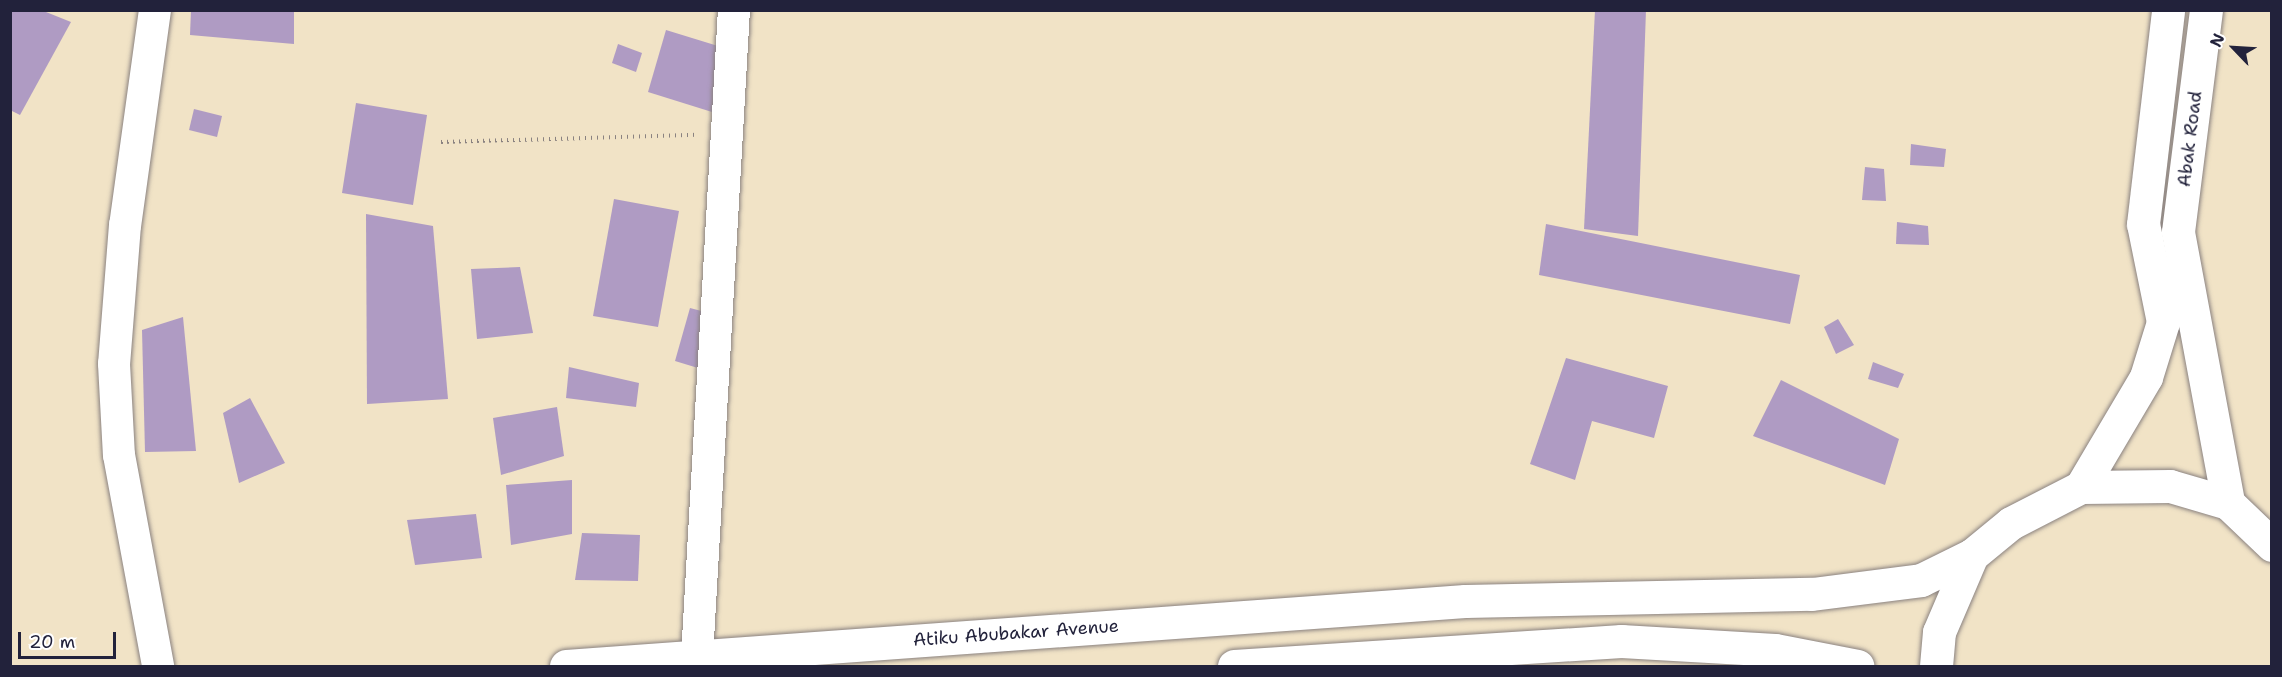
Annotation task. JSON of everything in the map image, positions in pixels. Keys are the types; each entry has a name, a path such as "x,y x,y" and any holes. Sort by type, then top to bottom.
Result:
{"main road":[{"name":"Abak Road","path":"2081,487 2146,377 2163,322 2143,224 2168,10"},
{"name":"Abak Road","path":"2206,10 2178,232 2228,503"},
{"path":"1936,666 1939,632 1972,555 2011,523 2081,487 2170,486 2228,503 2271,545"},
{"name":"Atiku Abubakar Avenue","path":"566,666 1465,601 1874,588 1920,580 1972,555"},
{"path":"1234,666 1374,661 1475,650 1631,642 1775,650 1857,666"}],"street":[{"path":"154,10 125,225 114,364 119,455 158,666"},
{"path":"697,657 734,10"}],"path":[{"path":"441,142 727,134"}],"building":[{"path":"10,10 41,10 71,22 20,115 10,110"},
{"path":"191,10 294,10 294,44 190,35"},
{"path":"1595,10 1646,10 1638,236 1584,229"},
{"path":"666,30 731,50 712,112 648,92"},
{"path":"618,44 642,53 636,72 612,63"},
{"path":"356,103 427,115 413,205 342,193"},
{"path":"194,109 222,116 217,137 189,130"},
{"path":"1911,144 1946,149 1944,167 1910,165"},
{"path":"1865,167 1884,169 1886,201 1862,200"},
{"path":"614,199 679,211 658,327 593,316"},
{"path":"366,214 433,226 448,399 367,404"},
{"path":"1897,222 1928,226 1929,245 1896,244"},
{"path":"1546,224 1800,275 1790,324 1539,275"},
{"path":"520,267 533,333 477,339 471,269"},
{"path":"690,308 713,314 698,368 675,361"},
{"path":"183,317 196,451 145,452 142,330"},
{"path":"1838,319 1854,345 1836,354 1824,327"},
{"path":"1566,358 1668,386 1654,438 1592,421 1575,480 1530,464"},
{"path":"1873,362 1904,374 1898,388 1868,379"},
{"path":"569,367 639,383 636,407 566,398"},
{"path":"1781,380 1899,439 1885,485 1753,436"},
{"path":"250,398 285,463 239,483 223,413"},
{"path":"557,407 564,456 501,475 493,418"},
{"path":"572,480 572,534 511,545 506,485"},
{"path":"476,514 482,558 415,565 407,520"},
{"path":"582,533 640,535 638,581 575,580"}]}
